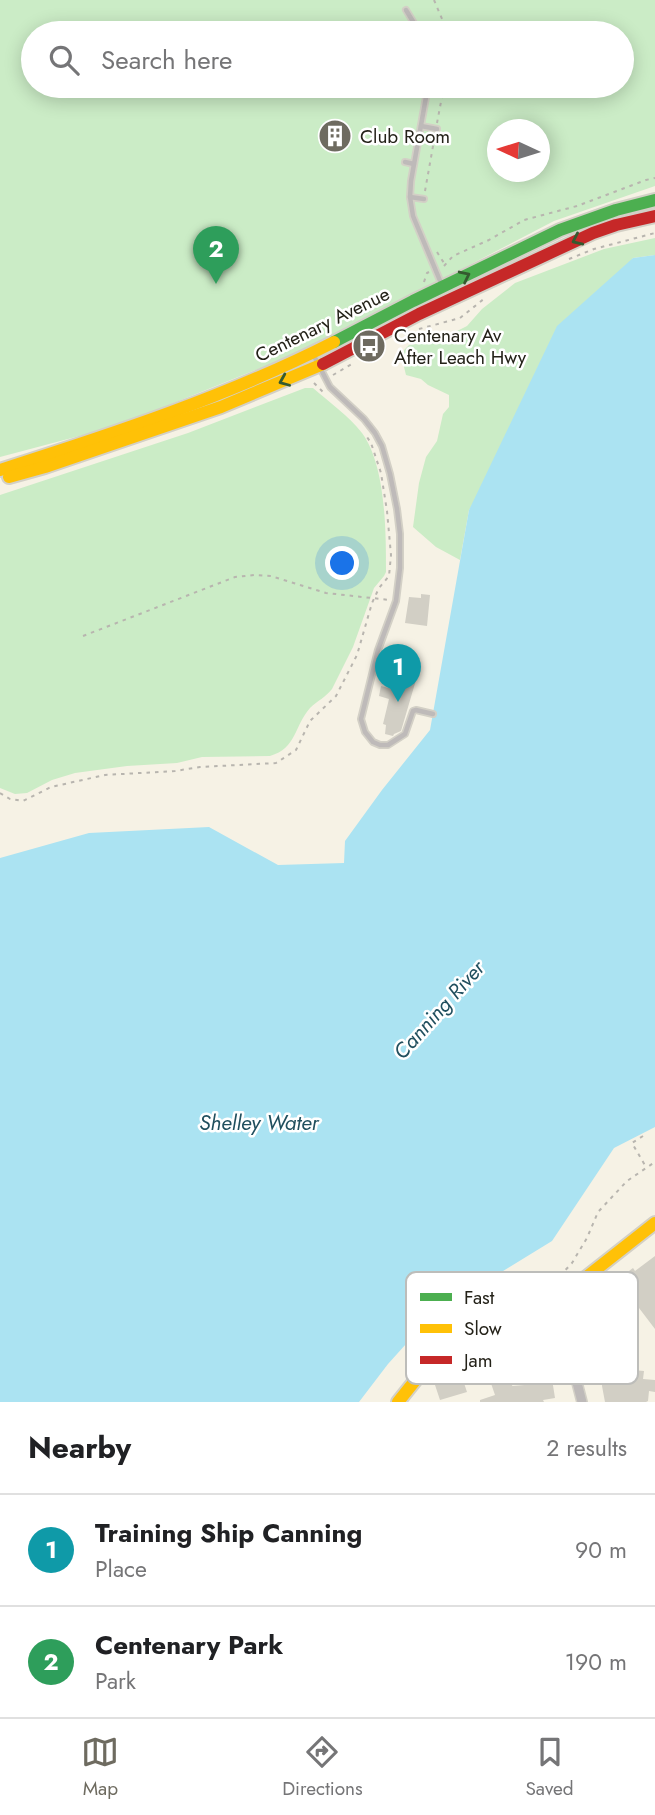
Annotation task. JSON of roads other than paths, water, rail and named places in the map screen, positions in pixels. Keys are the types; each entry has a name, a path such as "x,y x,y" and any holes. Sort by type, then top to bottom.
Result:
{"main road":[{"name":"Centenary Avenue","path":"0,470 196,404 312,353 560,230 616,209 655,200"},
{"name":"Centenary Avenue","path":"0,479 45,467 221,407 319,366 426,311 593,233 655,216"},
{"path":"593,1272 655,1223"},
{"path":"400,1402 413,1384"}],"street":[{"path":"577,1384 582,1402"}],"lane":[{"path":"406,10 413,21"},
{"path":"426,98 410,197 413,216 443,287"},
{"path":"421,126 436,129"},
{"path":"405,162 414,164"},
{"path":"410,197 423,199"},
{"path":"312,353 330,387 364,419 382,446 390,474 400,534 396,601 378,650 361,719 362,726 373,742 388,745 405,734 413,711 433,714"}],"water":[{"name":"Shelley Water","path":"655,255 655,1127 614,1148 552,1241 501,1272 406,1272 406,1344 359,1402 0,1402 0,858 89,833 209,827 278,865 344,863 345,841 430,730 469,510 557,326 633,258"}],"place":[{"name":"Club Room","path":"335,136"},
{"name":"Centenary Park","path":"216,284"},
{"name":"Centenary Av After Leach Hwy","path":"369,346"},
{"name":"Training Ship Canning","path":"398,702"}],"water label":[{"name":"Canning River","path":"439,1010"}]}
